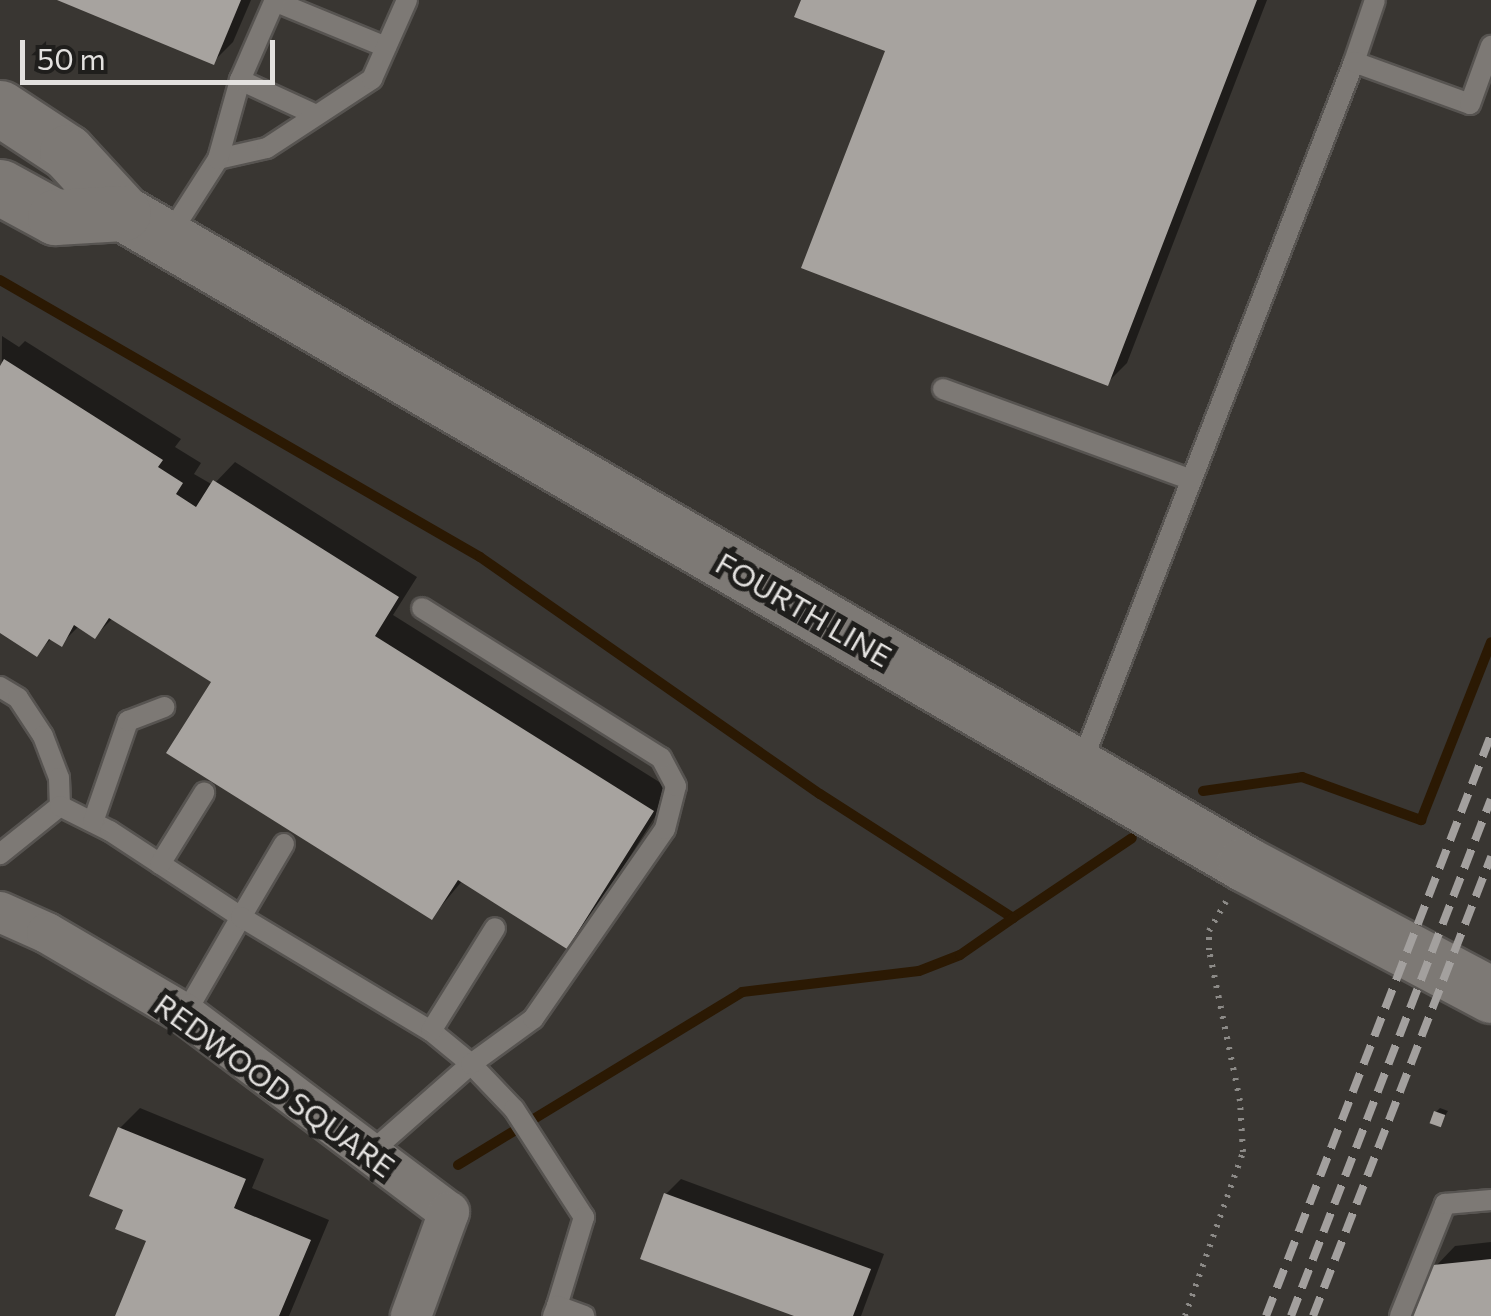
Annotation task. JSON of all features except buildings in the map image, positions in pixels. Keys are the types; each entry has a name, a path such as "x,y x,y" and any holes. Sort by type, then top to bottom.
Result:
{"street":[{"name":"FOURTH LINE","path":"0,108 68,152 145,225 1245,864 1491,996"},
{"path":"0,187 55,217 145,225"},
{"name":"REDWOOD SQUARE","path":"0,912 48,933 185,1014 448,1212 411,1316"}],"lane":[{"path":"145,225 218,159 267,148 372,79 407,0"},
{"path":"1079,768 1375,0"},
{"path":"218,159 240,80 274,1 386,47"},
{"path":"1354,62 1470,104 1491,46"},
{"path":"240,80 316,115"},
{"path":"943,388 1191,480"},
{"path":"370,1153 472,1064 533,1019 665,829 676,786 662,758 422,608"},
{"path":"0,687 18,698 43,736 59,778 60,806"},
{"path":"92,822 128,721 164,707"},
{"path":"160,864 204,793"},
{"path":"60,806 430,1031 472,1064 514,1109 584,1217 555,1311 584,1316"},
{"path":"0,853 60,806"},
{"path":"185,1014 284,844"},
{"path":"430,1031 494,928"},
{"path":"1400,1316 1445,1204 1491,1200"}],"path":[{"path":"1185,1316 1243,1152 1240,1101 1208,950 1216,914 1245,864"}],"waterway":[{"path":"0,280 480,557 820,794 1013,918 1132,838"},
{"path":"1203,791 1302,777 1421,820 1491,642"},
{"path":"458,1165 742,992 919,971 960,955 1013,918"}],"railway":[{"path":"1266,1316 1491,735"},
{"path":"1291,1316 1491,799"},
{"path":"1313,1316 1491,856"}]}
